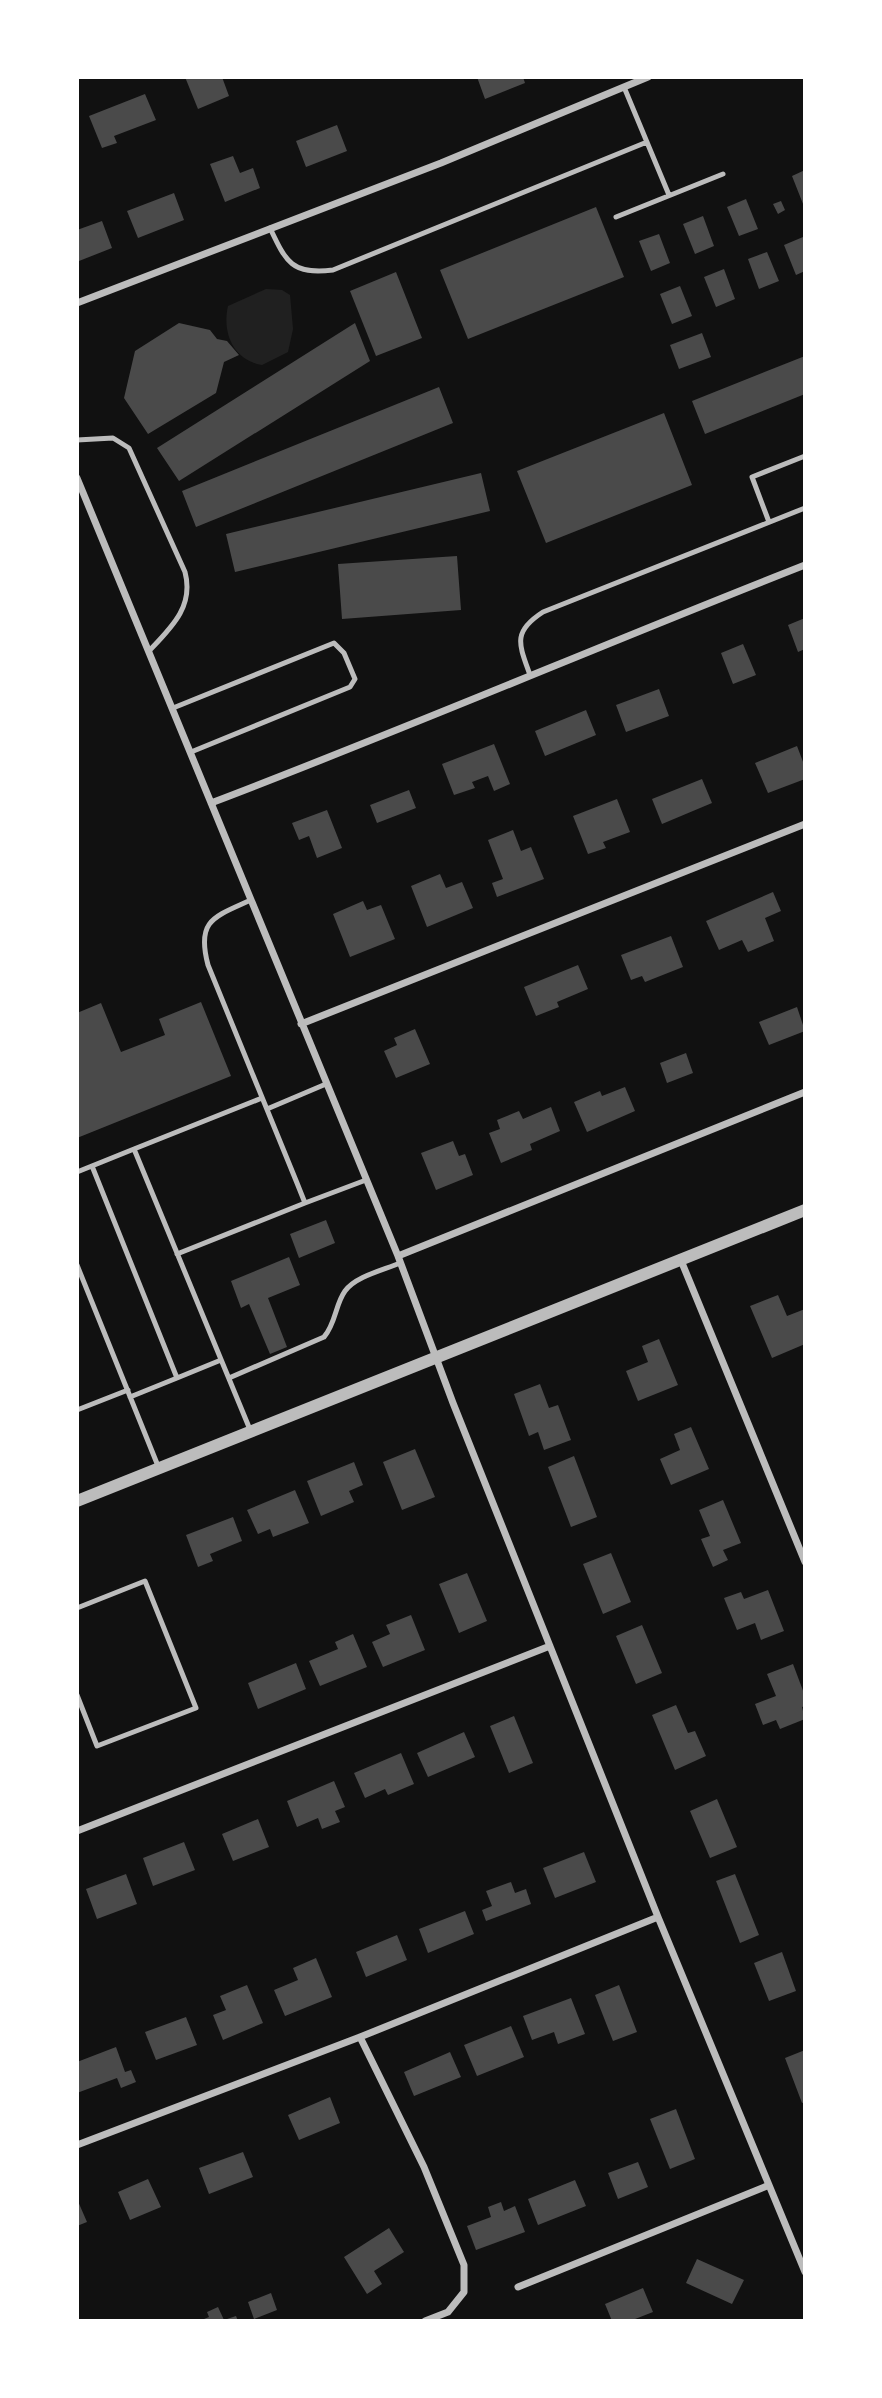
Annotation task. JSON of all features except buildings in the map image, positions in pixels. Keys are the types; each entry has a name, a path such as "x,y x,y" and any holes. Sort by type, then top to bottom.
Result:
{"street":[{"path":"77,303 441,163 648,77"},
{"path":"77,478 399,1259 435,1358 658,1917 767,2186 805,2272"},
{"path":"211,803 387,736 530,675 805,565"},
{"path":"301,1024 805,824"},
{"path":"399,1259 805,1092"},
{"path":"77,1501 805,1210"},
{"path":"680,1258 805,1562"},
{"path":"77,1831 550,1646"},
{"path":"77,2145 360,2037 658,1917"},
{"path":"360,2037 424,2167 464,2265 464,2292 448,2312 425,2321"},
{"path":"518,2287 767,2186"}],"lane":[{"path":"624,87 669,195"},
{"path":"271,228 285,260 298,268 315,272 333,270 647,142"},
{"path":"616,217 723,174"},
{"path":"77,440 113,438 129,448 185,572 188,585 183,611 149,650"},
{"path":"769,522 752,477 805,456"},
{"path":"530,675 519,644 521,634 529,621 543,612 805,508"},
{"path":"173,708 334,643 340,646 355,679 350,687 191,752"},
{"path":"251,900 214,918 207,926 202,944 208,965 305,1203"},
{"path":"267,1109 326,1084"},
{"path":"77,1172 262,1098"},
{"path":"134,1149 251,1432"},
{"path":"92,1166 177,1378"},
{"path":"177,1254 366,1180"},
{"path":"229,1378 324,1337 332,1328 346,1289 399,1259"},
{"path":"77,1265 159,1468"},
{"path":"77,1285 84,1282"},
{"path":"77,1410 177,1378 221,1360"},
{"path":"77,1608 145,1581 196,1708 97,1746 77,1695"}],"shaded area":[{"path":"266,289 282,290 290,295 293,329 288,352 262,365 244,357 232,344 228,335 227,316 228,306"}]}
